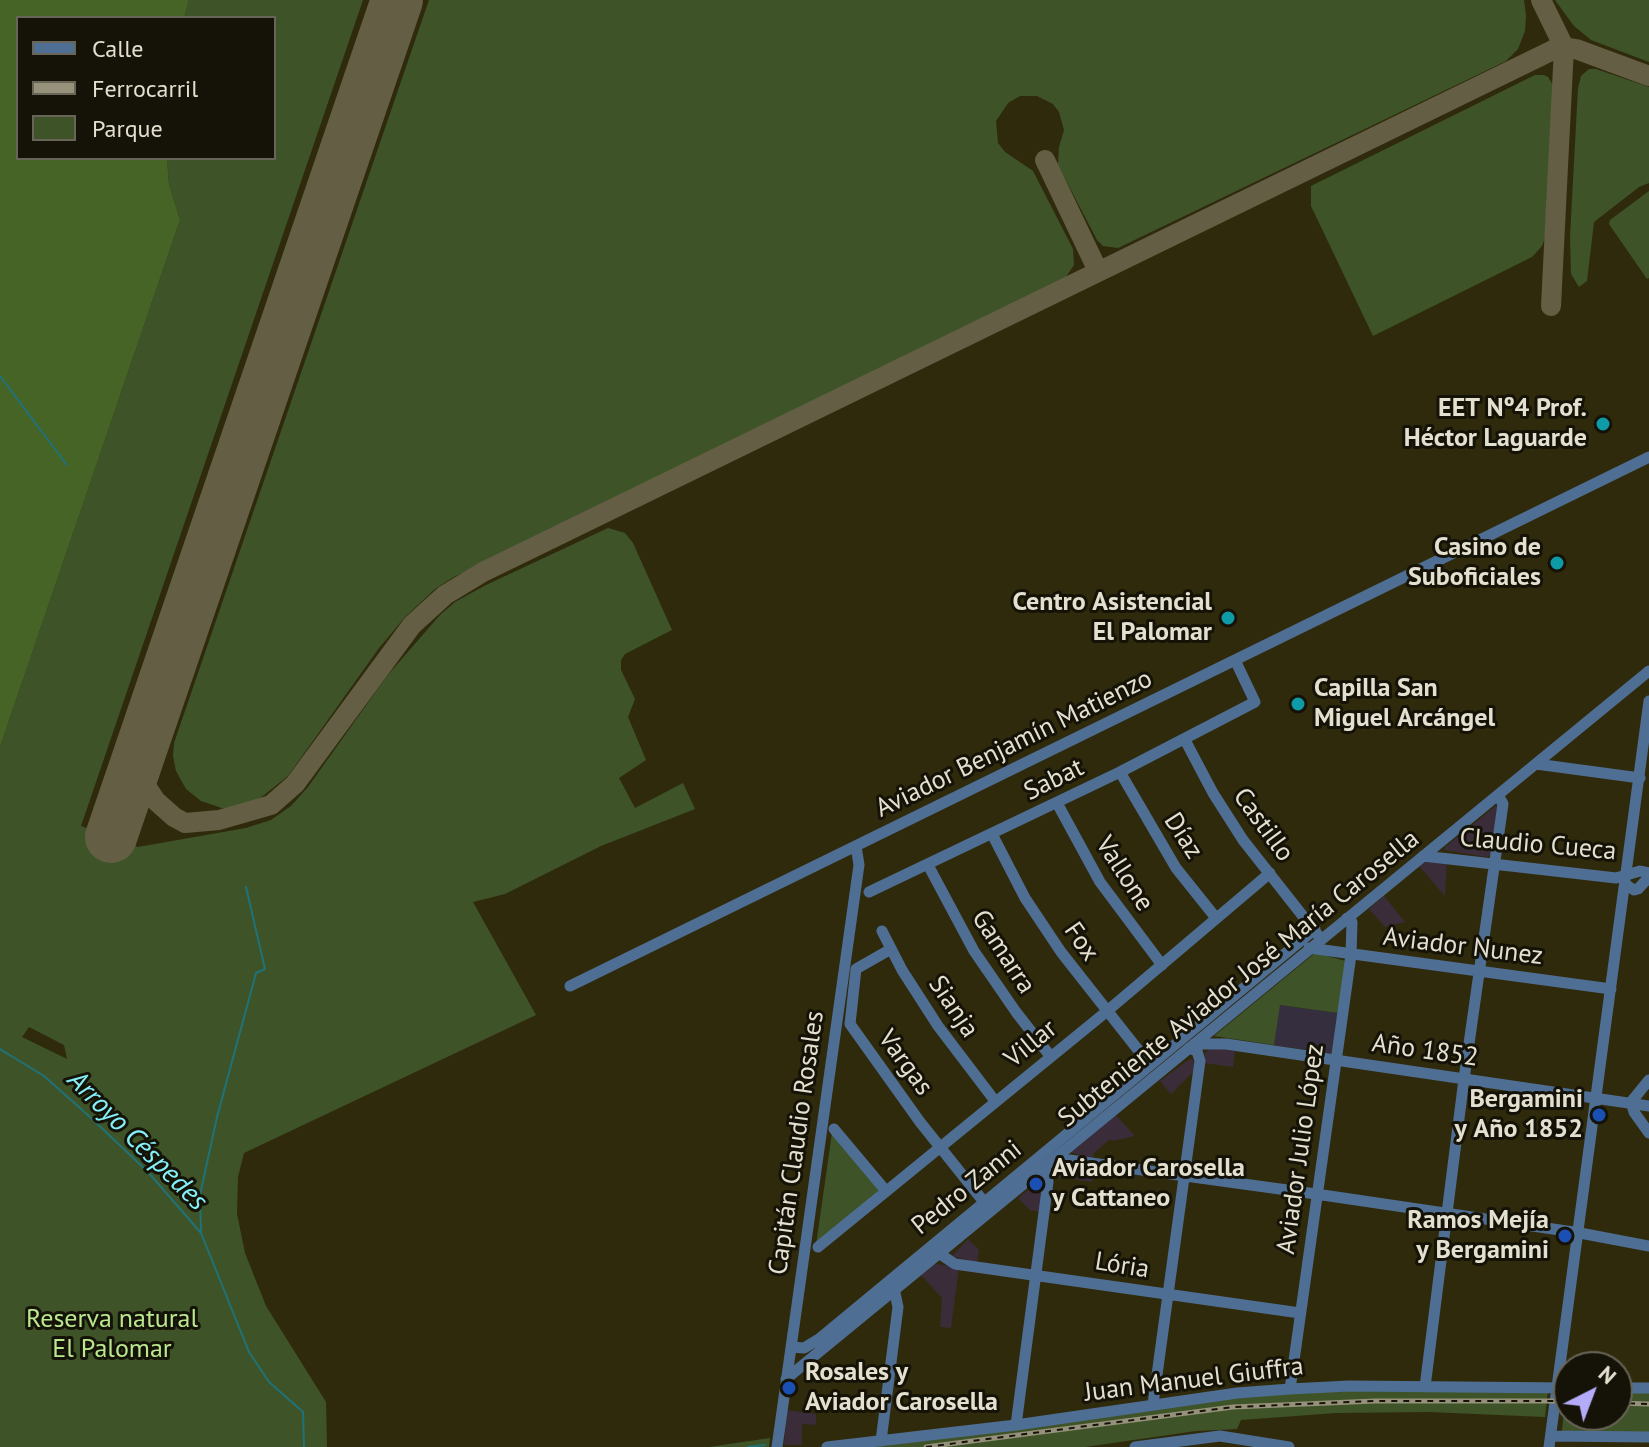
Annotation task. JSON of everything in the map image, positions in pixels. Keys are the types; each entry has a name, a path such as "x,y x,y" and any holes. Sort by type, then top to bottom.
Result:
{"street":[{"name":"Aviador Benjamín Matienzo","path":"570,986 1649,457"},
{"name":"Sabat","path":"869,892 1120,772 1255,702 1235,660"},
{"name":"Subteniente Aviador José María Carosella","path":"786,1379 895,1293 1192,1046 1314,939 1347,918 1648,674"},
{"path":"1567,1351 1649,701"},
{"name":"Castillo","path":"1185,740 1220,805 1314,939"},
{"path":"1536,764 1640,778"},
{"name":"Díaz","path":"1120,772 1176,868 1216,918"},
{"path":"1425,1387 1503,804 1498,795"},
{"name":"Vallone","path":"1057,803 1100,882 1162,965"},
{"name":"Fox","path":"992,834 1043,926 1106,1012 1150,1065"},
{"name":"Capitán Claudio Rosales","path":"777,1447 859,865 856,846"},
{"name":"Claudio Cueca","path":"1423,856 1626,880 1640,871 1649,875"},
{"name":"Gamarra","path":"928,865 974,951 1051,1057"},
{"name":"Villar","path":"818,1247 1106,1012 1270,873"},
{"name":"Aviador Julio López","path":"1290,1389 1351,955 1352,922 1347,918"},
{"name":"Sianja","path":"882,931 938,1026 995,1101"},
{"name":"Pedro Zanni","path":"791,1347 804,1348 819,1339 1150,1065 1314,939"},
{"name":"Aviador Nunez","path":"1314,939 1351,955 1611,989"},
{"name":"Vargas","path":"891,949 856,969 850,1024 939,1148 984,1202"},
{"name":"Año 1852","path":"1192,1046 1226,1044 1649,1106"},
{"path":"1153,1404 1200,1061 1192,1046"},
{"path":"1649,1080 1631,1102 1634,1112 1649,1133"},
{"path":"834,1129 886,1191"},
{"path":"1055,1158 1580,1233 1649,1246"},
{"path":"1016,1425 1048,1182 1045,1168"},
{"name":"Lória","path":"940,1254 955,1264 1300,1313"},
{"path":"881,1441 898,1307 895,1293"},
{"name":"Juan Manuel Giuffra","path":"827,1447 1290,1389 1349,1386 1553,1388"},
{"path":"1135,1447 1220,1436 1251,1444 1289,1447"},
{"path":"1550,1441 1649,1437"}],"shaded area":[{"path":"1498,804 1491,855 1486,857 1445,850 1445,847"},
{"path":"1429,858 1447,859 1445,896 1419,866"},
{"path":"1384,896 1405,922 1385,927 1369,909"},
{"path":"1279,1005 1338,1013 1333,1054 1274,1045"},
{"path":"1212,1047 1235,1051 1233,1067 1204,1063 1205,1053"},
{"path":"1191,1058 1194,1071 1171,1094 1160,1081"},
{"path":"1116,1115 1135,1136 1110,1139 1094,1153 1093,1158 1072,1153 1072,1150"},
{"path":"1059,1162 1095,1165 1092,1182 1052,1176 1054,1166"},
{"path":"1043,1181 1042,1212 1030,1210 1018,1198"},
{"path":"968,1239 979,1250 977,1263 952,1256"},
{"path":"935,1264 959,1267 951,1328 940,1327 942,1298 921,1275"},
{"path":"787,1410 816,1414 816,1425 802,1424 802,1445 784,1445"}],"green space":[{"path":"0,0 189,0 185,16 16,16 16,160 167,160 169,184 180,220 0,747"},
{"name":"Reserva natural El Palomar","path":"189,0 363,0 81,826 138,847 246,828 271,820 291,806 308,787 387,676 455,602 608,528 625,533 633,543 672,630 625,654 621,660 621,670 635,699 628,717 646,760 619,778 635,808 683,783 695,809 601,846 505,894 473,902 536,1015 244,1153 238,1177 237,1214 245,1253 266,1306 326,1402 327,1447 0,1447 0,747 180,220 169,184 167,160 276,160 276,16 185,16","holes":["29,1027 64,1045 67,1059 22,1037"]},
{"path":"429,0 1524,0 1526,16 1525,31 1518,49 1506,61 1118,248 1103,246 1097,240 1058,165 1064,130 1059,112 1053,104 1037,96 1020,96 1008,103 996,121 998,143 1005,152 1033,171 1073,249 1074,265 1063,281 452,578 405,617 379,648 288,776 259,799 225,809 201,801 186,789 176,771 174,743"},
{"path":"1555,0 1649,0 1649,62 1591,40 1574,26"},
{"path":"1589,69 1649,87 1649,183 1639,187 1594,222 1587,281 1579,287 1571,274 1570,237 1578,88 1581,76"},
{"path":"1535,75 1548,77 1554,87 1548,230 1542,246 1532,257 1373,336 1311,206 1311,186"},
{"path":"1649,191 1647,279 1609,224 1610,220"},
{"path":"1315,953 1346,961 1338,1013 1280,1005 1274,1045 1214,1036"},
{"path":"832,1133 878,1191 816,1245"},
{"path":"1290,1389 1548,1390 1545,1417 1429,1412 1336,1413 1241,1420 1237,1429 1196,1431 1085,1447 844,1447"},
{"path":"1633,1390 1649,1390 1649,1434 1562,1431 1633,1431"},
{"path":"770,1438 769,1447 709,1447"}],"waterway":[{"path":"0,376 67,465"},
{"path":"201,1232 200,1195 217,1117 256,973 265,969 246,887"},
{"name":"Arroyo Céspedes","path":"0,1049 44,1076 90,1117 148,1172 201,1233 249,1352 269,1382 303,1412 304,1447"},
{"path":"748,1447 765,1445"}],"taxiway":[{"path":"1541,0 1564,47 1551,306"},
{"path":"136,764 156,801 185,823 219,820 271,805 295,784 412,625 445,595 483,572 1553,50 1564,47 1576,49 1649,76"},
{"path":"1045,160 1098,271"}],"runway":[{"path":"111,837 397,0"}],"railway":[{"path":"926,1447 1233,1407 1375,1401 1553,1401"},
{"path":"1633,1404 1649,1404"}],"place":[{"name":"EET Nº4 Prof. Héctor Laguarde","path":"1603,424"},
{"name":"Casino de Suboficiales","path":"1557,563"},
{"name":"Centro Asistencial El Palomar","path":"1228,618"},
{"name":"Capilla San Miguel Arcángel","path":"1298,704"},
{"name":"Bergamini y Año 1852","path":"1599,1115"},
{"name":"Aviador Carosella y Cattaneo","path":"1036,1184"},
{"name":"Ramos Mejía y Bergamini","path":"1565,1236"},
{"name":"Rosales y Aviador Carosella","path":"789,1388"}]}
